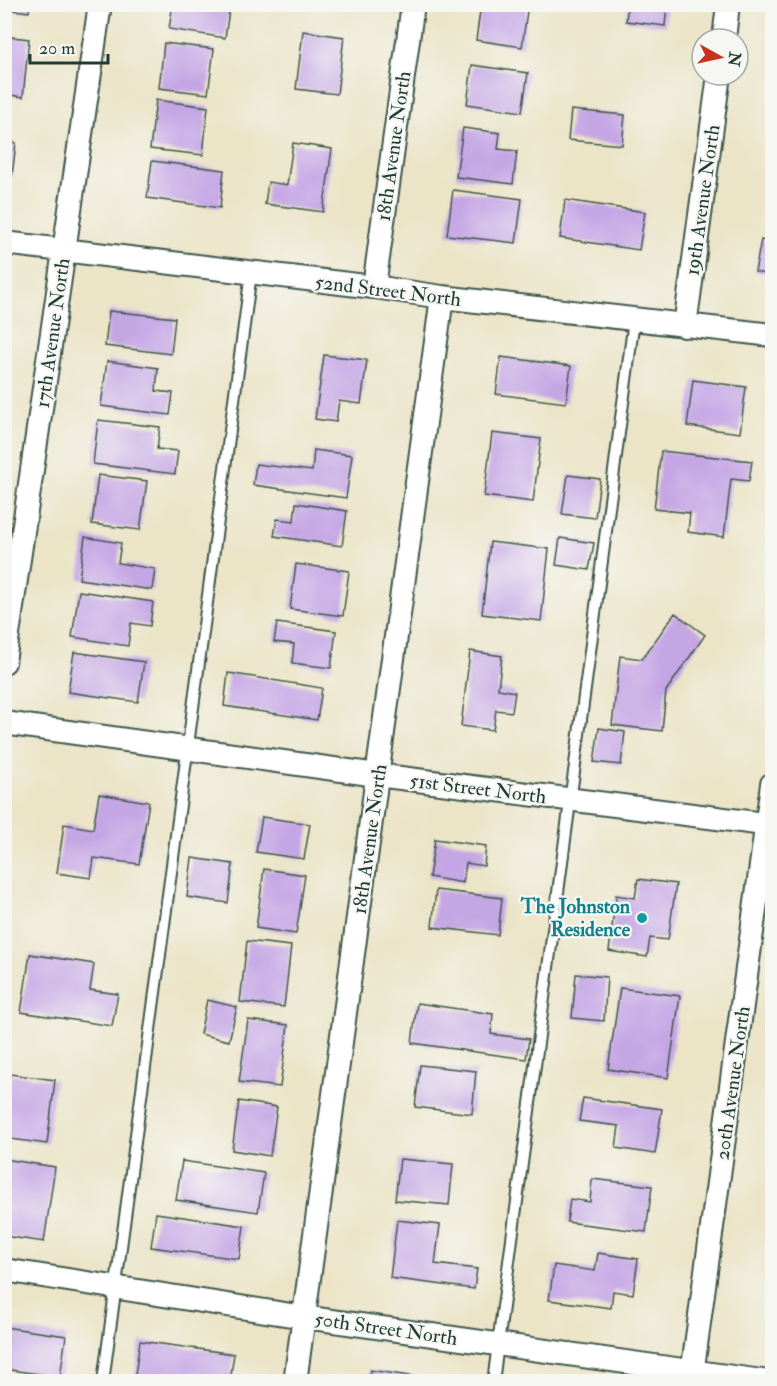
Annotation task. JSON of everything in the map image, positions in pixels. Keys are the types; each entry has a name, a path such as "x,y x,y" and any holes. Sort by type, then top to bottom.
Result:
{"street":[{"name":"17th Avenue North","path":"4,662 100,4"},
{"name":"18th Avenue North","path":"374,287 413,4"},
{"path":"725,27 728,4"},
{"name":"19th Avenue North","path":"685,326 717,87"},
{"name":"52nd Street North","path":"4,243 772,335"},
{"name":"18th Avenue North","path":"295,1382 442,297"},
{"name":"51st Street North","path":"4,723 377,775 770,825"},
{"name":"20th Avenue North","path":"692,1376 770,825 772,784"},
{"name":"50th Street North","path":"4,1270 304,1317 498,1344 692,1376 769,1382"}],"lane":[{"path":"103,1382 251,273"},
{"path":"493,1382 634,320"}],"building":[{"path":"4,4 30,4 29,12 4,9"},
{"path":"173,4 230,4 225,38 169,29"},
{"path":"481,4 528,4 522,47 476,40"},
{"path":"628,4 667,4 665,26 626,21"},
{"path":"303,31 344,37 337,94 296,89"},
{"path":"4,36 29,39 23,97 4,94"},
{"path":"164,43 214,49 208,94 159,88"},
{"path":"472,65 528,73 522,112 467,104"},
{"path":"156,100 208,107 203,155 150,149"},
{"path":"571,110 625,115 622,145 568,140"},
{"path":"463,128 500,133 498,149 517,151 513,184 456,177"},
{"path":"4,141 16,143 12,176 4,175"},
{"path":"293,143 332,149 323,212 265,204 268,182 287,185"},
{"path":"771,153 772,170 769,170"},
{"path":"152,161 224,170 220,208 147,198"},
{"path":"453,190 522,199 516,243 447,235"},
{"path":"565,200 645,212 639,250 560,238"},
{"path":"761,240 772,242 772,275 755,272"},
{"path":"109,311 175,318 171,354 105,346"},
{"path":"324,355 367,360 361,404 339,401 336,422 315,419"},
{"path":"501,357 571,366 566,403 496,394"},
{"path":"107,361 158,368 156,391 173,393 170,415 101,406"},
{"path":"693,380 746,387 740,433 687,426"},
{"path":"98,420 160,427 157,449 178,451 175,474 93,464"},
{"path":"492,433 541,439 533,502 484,496"},
{"path":"314,450 352,455 346,498 253,485 256,464 312,471"},
{"path":"661,451 752,461 749,481 731,479 724,537 688,532 690,513 654,509"},
{"path":"98,475 147,481 140,530 92,524"},
{"path":"568,475 600,479 595,518 562,514"},
{"path":"296,503 347,511 342,546 274,536 277,519 294,521"},
{"path":"85,537 121,543 118,563 155,569 152,590 79,579"},
{"path":"560,538 594,543 589,570 556,565"},
{"path":"490,542 549,549 541,621 482,614"},
{"path":"296,564 349,571 343,616 290,609"},
{"path":"79,591 153,602 150,626 131,623 128,646 72,637"},
{"path":"675,613 705,635 666,691 662,731 612,725 620,656 642,659"},
{"path":"277,623 336,631 331,668 292,663 294,644 274,642"},
{"path":"470,651 502,656 498,689 515,692 512,712 496,710 493,730 461,726"},
{"path":"74,652 144,662 138,702 68,692"},
{"path":"228,673 322,688 317,720 224,706"},
{"path":"599,728 625,732 621,765 594,762"},
{"path":"99,794 149,802 139,864 94,858 91,878 57,873 64,824 93,829"},
{"path":"262,817 310,824 304,859 256,852"},
{"path":"435,839 486,846 484,866 466,863 463,883 429,877"},
{"path":"192,858 233,864 228,903 187,897"},
{"path":"264,869 305,875 296,934 256,928"},
{"name":"The Johnston Residence","path":"638,879 676,884 668,940 650,938 647,957 609,951 616,895 635,898"},
{"path":"436,890 502,898 498,935 432,927"},
{"path":"247,941 291,946 284,1007 240,1002"},
{"path":"30,954 94,964 90,990 118,994 112,1026 21,1012"},
{"path":"576,974 607,977 604,1021 572,1018"},
{"path":"620,988 680,996 668,1078 608,1069"},
{"path":"207,1000 237,1007 229,1041 200,1034"},
{"path":"417,1003 493,1014 491,1034 529,1039 526,1059 412,1043"},
{"path":"248,1020 288,1025 280,1087 239,1082"},
{"path":"420,1065 476,1071 472,1114 415,1107"},
{"path":"10,1074 55,1080 47,1144 4,1138 4,1118"},
{"path":"583,1098 662,1109 655,1154 616,1148 619,1126 579,1121"},
{"path":"239,1101 277,1107 270,1156 232,1150"},
{"path":"4,1159 55,1167 44,1242 4,1236"},
{"path":"400,1159 453,1164 449,1205 395,1200"},
{"path":"182,1161 264,1173 258,1212 176,1200"},
{"path":"592,1179 652,1186 646,1232 567,1222 570,1199 590,1202"},
{"path":"156,1213 244,1226 239,1259 151,1247"},
{"path":"397,1220 440,1225 435,1264 477,1269 474,1289 390,1278"},
{"path":"598,1253 638,1259 633,1294 613,1291 611,1308 549,1300 554,1265 595,1271"},
{"path":"772,1301 772,1333 767,1332"},
{"path":"4,1327 66,1336 60,1377 4,1369"},
{"path":"140,1341 234,1354 230,1382 153,1382 153,1378 135,1375"},
{"path":"370,1370 436,1380 436,1382 368,1382"}],"place":[{"name":"The Johnston Residence","path":"642,918"}]}
